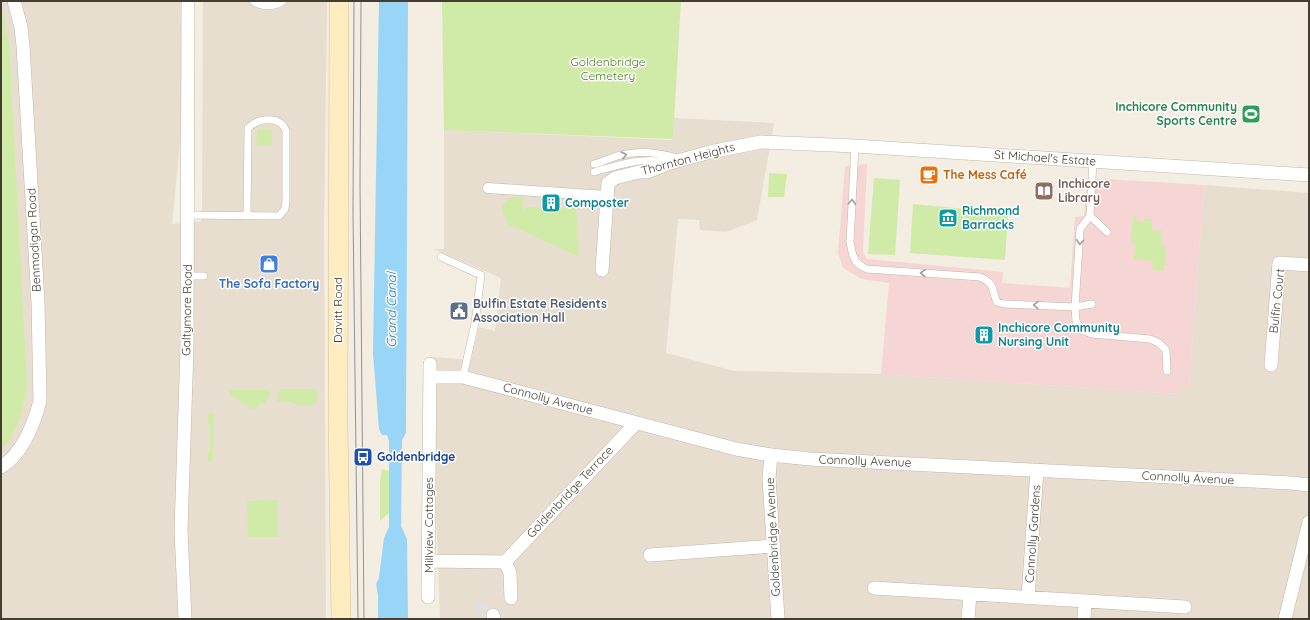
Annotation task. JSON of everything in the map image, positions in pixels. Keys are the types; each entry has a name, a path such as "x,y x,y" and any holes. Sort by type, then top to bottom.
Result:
{"main road":[{"name":"Davitt Road","path":"339,1 338,425 341,619"}],"street":[{"name":"Benmadigan Road","path":"1,467 8,463 18,451 37,414 40,401 38,302 23,46 21,27 14,1"},
{"name":"Galtymore Road","path":"185,619 181,530 188,215 188,1"},
{"name":"Thornton Heights","path":"602,270 606,196 608,183 615,178 639,172 647,172 676,161 742,145 761,142 782,143"},
{"name":"St Michael's Estate","path":"782,143 855,146 1309,175"},
{"path":"488,188 606,196"},
{"name":"Bulfin Court","path":"1272,366 1279,263 1309,265"},
{"name":"Connolly Avenue","path":"430,370 464,377 636,423 771,455 810,459 1309,485"},
{"name":"Millview Cottages","path":"428,597 430,370"},
{"name":"Goldenbridge Terrace","path":"505,562 636,423"},
{"name":"Goldenbridge Avenue","path":"771,455 769,478 778,619"},
{"name":"Connolly Gardens","path":"1028,597 1037,470"},
{"path":"1286,619 1309,522"},
{"path":"650,555 773,546"},
{"path":"429,561 505,562 510,573 510,598"},
{"name":"Connolly Gardens","path":"874,588 1185,607"},
{"path":"968,619 970,594"},
{"path":"1084,619 1085,601"}],"lane":[{"path":"253,1 257,5 269,6 284,1"},
{"path":"188,215 247,216 279,216 285,209 286,131 284,125 279,121 258,120 248,128 247,216"},
{"path":"855,146 850,242 852,256 858,265 867,269 980,277 989,281 993,288 994,296 997,302 1075,307 1092,304"},
{"path":"594,164 621,155 639,152 664,155 676,161"},
{"path":"594,172 626,162 676,161"},
{"path":"1093,161 1090,216 1080,229 1075,307 1076,321 1081,330 1092,334 1150,339 1159,343 1166,350 1167,371"},
{"path":"1090,216 1107,232"},
{"path":"441,257 481,275 464,377"},
{"path":"187,276 204,276"}],"shaded area":[{"path":"1,1 194,1 172,224 202,221 203,1 327,1 324,224 326,619 1,619"},
{"path":"674,118 774,123 757,220 726,232 700,230 699,220 678,219 666,353 734,371 881,374 1180,394 1180,384 1189,385 1204,185 1309,193 1309,619 440,619 433,357 471,360 479,327 495,331 501,278 433,249 444,249 444,130 671,140 673,139"},
{"path":"867,164 863,252 867,259 1003,272 1002,283 1070,288 1075,217 1084,216 1088,178 1204,185 1189,385 1180,385 1180,394 881,374 889,283 862,279 843,268 838,253 845,166"},
{"path":"476,600 504,610 502,619 477,619"}],"green space":[{"name":"Goldenbridge Cemetery","path":"442,1 681,1 673,139 444,130"},
{"path":"1,5 9,44 27,384 20,419 12,435 1,450"},
{"path":"257,130 272,130 272,146 256,145"},
{"path":"769,173 787,174 784,197 768,197"},
{"path":"874,178 900,180 895,255 868,254"},
{"path":"511,197 523,197 523,210 525,210 526,207 576,208 579,257 508,224 502,211 503,204"},
{"path":"913,204 1008,213 1005,260 910,253"},
{"path":"1133,215 1137,216 1136,221 1144,222 1144,219 1152,219 1152,230 1162,231 1161,245 1166,246 1164,271 1152,270 1153,261 1134,259 1135,244 1131,243"},
{"path":"282,389 316,389 318,400 316,404 299,406 290,401 277,402 277,392"},
{"path":"231,390 269,390 270,395 265,403 260,403 255,409 252,409 231,396 229,392"},
{"path":"208,413 213,413 213,462 208,462 208,452 210,451 210,425 208,424"},
{"path":"382,469 392,472 391,511 380,521 380,482"},
{"path":"277,500 278,537 248,537 247,501"}],"water":[{"name":"Grand Canal","path":"379,1 408,1 406,433 402,440 401,526 407,539 408,619 378,619 378,595 376,584 379,578 384,538 389,527 389,441 387,435 382,435 379,429 373,353"}],"tram line":[{"path":"354,1 353,212 358,619"},
{"path":"361,1 360,184 364,619"}],"place":[{"name":"Inchicore Community Sports Centre","path":"1251,114"},
{"name":"The Mess Café","path":"929,175"},
{"name":"Inchicore Library","path":"1044,191"},
{"name":"Composter","path":"551,203"},
{"name":"Richmond Barracks","path":"948,218"},
{"name":"The Sofa Factory","path":"269,264"},
{"name":"Bulfin Estate Residents Association Hall","path":"459,311"},
{"name":"Inchicore Community Nursing Unit","path":"984,335"},
{"name":"Goldenbridge","path":"363,457"}]}
